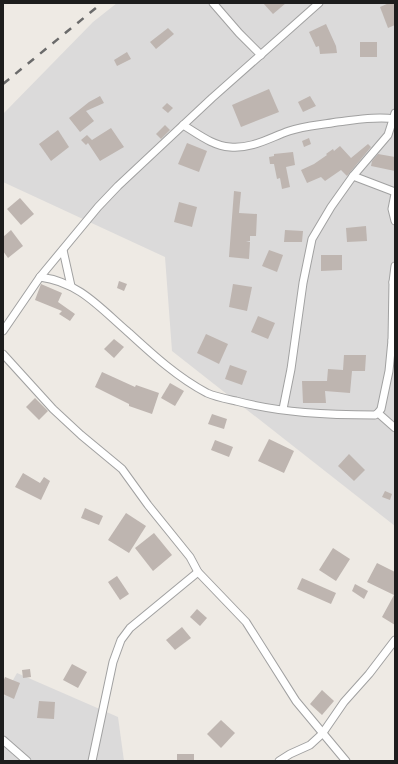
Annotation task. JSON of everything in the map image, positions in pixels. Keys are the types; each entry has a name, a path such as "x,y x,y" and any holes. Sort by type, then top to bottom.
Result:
{"street":[{"path":"214,3 239,33 261,55"},
{"path":"3,331 40,277 98,207 118,186 320,3"},
{"path":"184,125 216,144 229,147 243,147 260,143 301,127 394,117 388,135 353,176 331,207 312,239 303,283 291,369 283,410"},
{"path":"353,176 395,193 392,209 395,221"},
{"path":"63,250 71,286"},
{"path":"40,277 56,280 78,290 166,365 203,390 217,396 255,406 283,410 318,414 374,415 378,413 382,403 389,371 393,340 395,266"},
{"path":"3,354 53,409 81,435 122,469 190,557 198,572 246,622 296,701 346,761"},
{"path":"378,413 395,428"},
{"path":"92,761 113,662 121,640 130,628 198,572"},
{"path":"279,761 310,745 322,734 344,702 369,674 395,640"},
{"path":"3,740 27,761"}],"shaded area":[{"path":"117,3 395,3 395,526 172,351 165,257 3,182 3,114 93,22"},
{"path":"17,673 118,717 124,761 3,761 3,698"}],"building":[{"path":"263,3 286,3 273,14"},
{"path":"389,3 395,3 395,25 388,28 380,7"},
{"path":"326,24 336,46 337,53 320,54 319,46 316,47 309,32"},
{"path":"168,28 174,34 156,49 150,42"},
{"path":"360,42 377,42 377,57 360,57"},
{"path":"127,52 131,59 117,66 114,60"},
{"path":"269,89 279,112 241,127 232,105"},
{"path":"100,96 104,103 86,111 94,121 80,132 69,118 89,102"},
{"path":"310,96 316,106 303,112 298,102"},
{"path":"167,103 173,108 168,113 162,108"},
{"path":"165,125 170,130 161,139 156,134"},
{"path":"111,128 124,147 100,161 88,143 86,145 81,140 87,135 92,140"},
{"path":"58,130 69,147 51,161 39,144"},
{"path":"309,138 311,144 304,147 302,141"},
{"path":"187,143 207,151 199,172 178,164"},
{"path":"368,144 371,147 347,176 341,170 325,181 321,177 307,183 301,170 314,164 333,149 334,151 340,146 351,158"},
{"path":"293,152 295,165 286,167 290,187 282,189 280,178 277,179 274,164 270,164 269,157 274,156 274,154"},
{"path":"378,154 395,157 395,171 371,166 372,161"},
{"path":"234,191 241,192 239,213 257,214 256,236 250,236 250,241 246,241 250,242 249,259 229,257"},
{"path":"20,198 34,214 21,225 7,209"},
{"path":"179,202 197,207 192,227 174,222"},
{"path":"366,226 367,241 347,242 346,228"},
{"path":"11,230 23,246 8,258 3,251 3,237"},
{"path":"285,230 303,231 302,242 284,242"},
{"path":"269,250 283,255 277,272 262,266"},
{"path":"321,255 342,255 342,270 321,271"},
{"path":"119,281 127,284 124,291 117,288"},
{"path":"41,284 62,293 58,302 75,314 70,321 59,314 62,311 35,300"},
{"path":"233,284 252,287 247,311 229,307"},
{"path":"258,316 275,323 268,339 251,332"},
{"path":"206,334 228,344 219,364 197,353"},
{"path":"114,339 124,347 114,358 104,349"},
{"path":"344,355 366,355 365,371 352,371 350,393 325,391 326,403 303,403 302,381 327,381 328,369 343,370"},
{"path":"230,365 247,371 242,385 225,379"},
{"path":"102,372 135,387 136,385 159,393 152,414 129,406 129,404 95,387"},
{"path":"170,383 184,391 175,406 161,398"},
{"path":"35,398 48,411 39,420 26,407"},
{"path":"212,414 227,419 224,429 208,424"},
{"path":"269,439 294,451 284,473 258,461"},
{"path":"215,440 233,447 229,457 211,450"},
{"path":"349,454 365,470 354,481 338,466"},
{"path":"23,473 40,483 44,477 50,481 41,500 15,487"},
{"path":"385,491 392,494 390,500 382,497"},
{"path":"85,508 103,516 99,525 81,518"},
{"path":"126,513 146,526 129,553 108,540"},
{"path":"154,533 172,555 153,571 135,548"},
{"path":"333,548 350,559 336,581 319,570"},
{"path":"377,563 395,572 395,625 382,617 394,595 367,582"},
{"path":"117,576 129,594 120,600 108,582"},
{"path":"302,578 336,593 331,604 297,589"},
{"path":"355,584 368,591 364,599 352,591"},
{"path":"197,609 207,618 200,626 190,617"},
{"path":"182,627 191,638 175,650 166,640"},
{"path":"72,664 87,672 78,688 63,680"},
{"path":"30,669 31,677 23,678 22,670"},
{"path":"5,677 20,683 14,699 3,694 3,682"},
{"path":"322,690 334,701 322,715 310,704"},
{"path":"39,701 55,702 54,719 37,718"},
{"path":"221,720 235,733 221,748 207,734"},
{"path":"177,754 194,754 194,761 177,761"}],"railway":[{"path":"3,84 102,3"}]}
